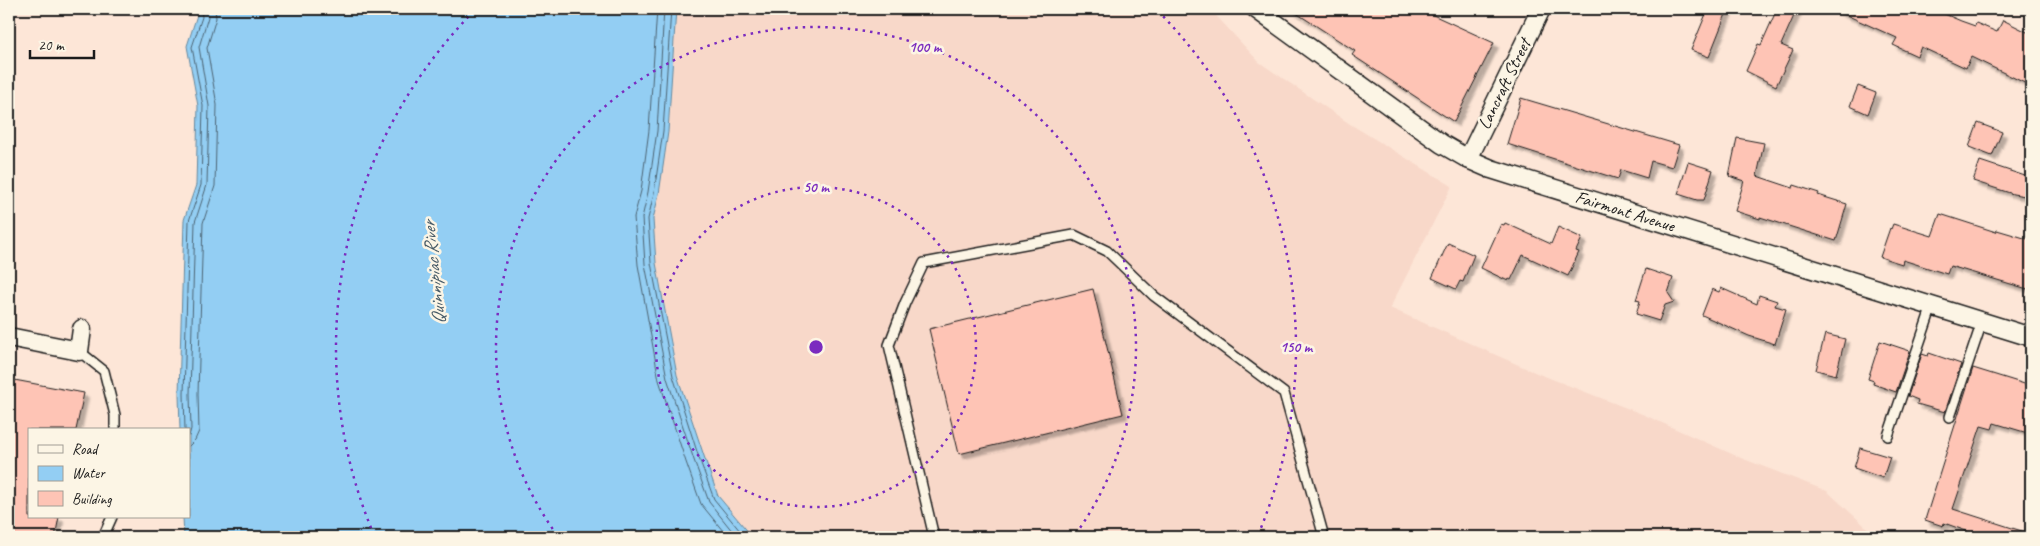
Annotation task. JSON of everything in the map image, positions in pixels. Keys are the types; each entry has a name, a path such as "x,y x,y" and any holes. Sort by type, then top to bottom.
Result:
{"street":[{"name":"Fairmont Avenue","path":"1256,9 1426,132 1468,159 1491,169 2031,337"},
{"name":"Lancraft Street","path":"1468,159 1541,9"},
{"path":"9,336 79,351 82,329"}],"lane":[{"path":"934,537 889,344 905,303 924,263 1074,235 1107,251 1154,296 1284,393 1324,537"},
{"path":"1888,436 1932,306"},
{"path":"1950,417 1982,322"},
{"path":"79,351 104,371 114,415 115,428"},
{"path":"103,537 112,518"}],"shaded area":[{"path":"676,9 1210,9 1259,62 1350,124 1452,186 1390,308 1539,374 1642,414 1741,458 1827,491 1877,537 750,537 750,534 718,496 704,456 677,375 656,263 653,219 668,132"}],"water":[{"name":"Quinnipiac River","path":"196,9 676,9 668,132 659,194 653,219 656,263 677,375 704,456 718,496 750,534 750,537 184,537 183,518 190,518 190,428 180,428 179,394 184,220 196,185 198,106 187,46 197,15"}],"building":[{"path":"1290,9 1420,9 1494,43 1454,122 1352,55 1355,51"},
{"path":"1708,9 1728,9 1709,57 1691,50"},
{"path":"1777,9 1797,9 1781,45 1793,50 1776,86 1746,71 1758,44 1761,45"},
{"path":"1833,9 1933,9 1961,21 1975,26 1976,23 1997,32 2003,20 2031,34 2031,86 1971,57 1966,68 1921,47 1917,56 1893,45 1897,38"},
{"path":"1858,86 1876,93 1868,114 1850,106"},
{"path":"1521,98 1679,145 1672,167 1651,161 1647,178 1621,170 1618,179 1507,144"},
{"path":"1978,123 2002,132 1992,156 1969,147"},
{"path":"1737,138 1764,143 1757,176 1793,188 1794,185 1847,204 1836,241 1735,211 1744,181 1729,176"},
{"path":"1980,161 2031,178 2031,197 2013,194 1973,181"},
{"path":"1688,162 1713,170 1704,200 1697,200 1678,194"},
{"path":"1940,214 1996,232 1997,230 2031,240 2031,290 1950,266 1947,274 1903,260 1902,264 1880,257 1893,224 1932,236"},
{"path":"1505,223 1551,244 1558,227 1582,238 1576,251 1579,252 1568,276 1523,255 1511,280 1509,279 1508,281 1481,268 1501,224 1504,225"},
{"path":"1448,243 1474,255 1463,282 1460,281 1456,289 1432,278"},
{"path":"1646,269 1673,278 1668,293 1674,302 1665,305 1659,321 1636,314 1640,301 1636,300"},
{"path":"1721,288 1757,304 1759,295 1777,301 1775,306 1786,309 1775,344 1749,336 1702,315 1712,289 1719,292"},
{"path":"1093,289 1123,414 959,454 929,329"},
{"path":"1825,334 1845,339 1836,375 1816,370"},
{"path":"1880,341 1910,351 1896,392 1873,384 1874,381 1868,379"},
{"path":"1929,353 1961,364 1945,412 1917,404 1918,400 1908,396 1922,354 1928,356"},
{"path":"1973,368 2031,386 2031,434 1994,423 1992,429 1981,426 1953,509 2031,534 2030,537 1983,537 1944,523 1943,526 1925,520"},
{"path":"9,379 84,393 76,428 28,428 28,518 59,518 55,537 9,537"},
{"path":"1860,448 1890,457 1883,478 1854,468"}]}
